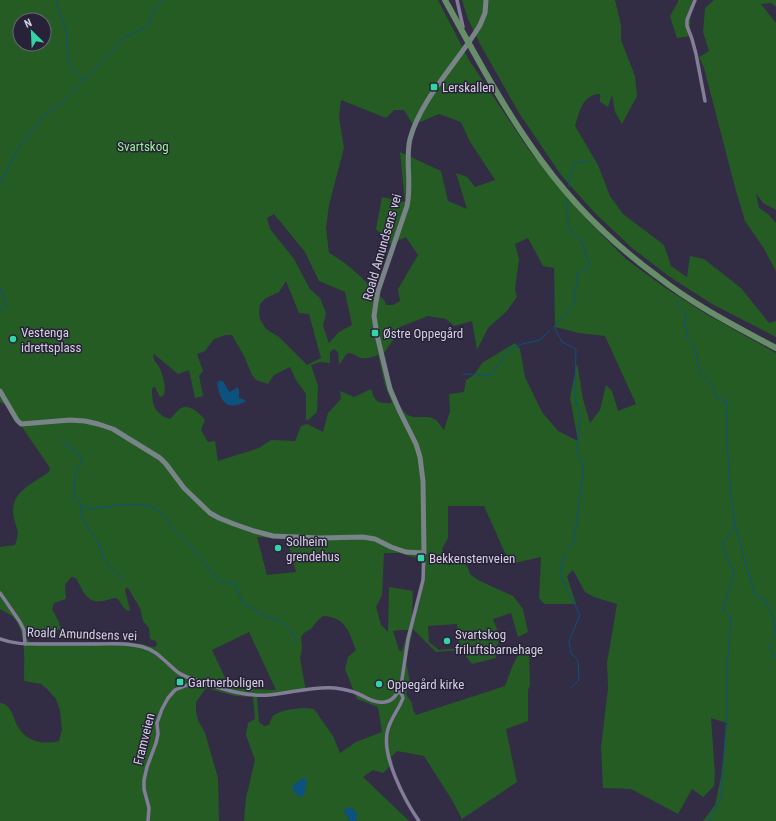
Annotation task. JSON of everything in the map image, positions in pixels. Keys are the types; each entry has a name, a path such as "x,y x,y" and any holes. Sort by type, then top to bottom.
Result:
{"highway":[{"path":"445,0 500,98 545,166 572,199 616,243 644,267 715,315 776,348"},
{"path":"448,0 512,112 533,144 575,196 618,240 673,284 716,312 776,344"}],"main road":[{"name":"Roald Amundsens vei","path":"424,553 423,481 420,457 416,444 390,389 377,335 375,322 376,302 380,284 409,199 410,185 408,152 413,131 426,103 477,30 485,13 486,0"},
{"path":"0,391 17,420 21,424 78,420 113,429 156,454 166,464 184,488 210,513 225,521 273,536 320,538 363,536 406,552 424,553"}],"street":[{"path":"457,0 463,27"},
{"path":"695,0 686,24 692,39 704,101"},
{"name":"Roald Amundsens vei","path":"0,639 25,644 125,644 140,646 157,654 178,672 197,681 233,692 268,695 322,688 335,688 352,691 372,700 385,702 391,700 399,691 408,639 422,580 424,553"},
{"path":"0,593 20,622 24,634 25,644"},
{"name":"Framveien","path":"148,821 149,808 144,789 144,780 156,743 158,734 157,723 168,698 175,690 197,681"},
{"path":"399,691 403,698 388,730 386,739 390,762 400,790 419,821"}],"green space":[{"name":"Svartskog","path":"0,0 438,0 469,60 529,150 587,220 626,259 664,287 706,314 776,353 776,821 703,821 715,805 721,777 727,723 711,718 715,774 714,786 703,797 692,789 678,814 631,789 603,788 601,748 608,688 607,663 617,604 594,597 585,592 573,570 567,576 576,604 544,604 539,598 541,557 510,564 484,506 448,506 448,538 442,549 449,565 464,562 470,574 478,580 513,596 523,609 528,632 518,637 511,613 493,619 500,637 495,653 496,658 472,664 461,650 436,652 413,629 406,662 410,682 406,694 412,703 413,710 416,715 505,686 512,667 523,645 529,649 530,685 528,690 528,721 506,729 517,782 462,819 452,800 424,756 397,751 391,757 393,763 383,773 373,770 363,777 409,821 355,821 357,820 343,810 350,821 244,821 246,798 255,760 246,735 248,723 255,719 253,697 236,696 206,688 196,702 196,712 198,720 205,733 218,778 219,821 0,821 0,703 4,704 10,709 18,727 31,739 47,743 59,741 62,730 60,710 56,699 41,684 24,681 24,648 21,630 13,617 0,609 0,547 15,545 17,540 18,531 13,509 15,502 23,490 49,472 50,468 7,405 0,402","holes":["341,100 386,118 394,110 404,110 413,125 439,114 461,122 469,140 495,180 475,187 467,177 456,173 467,209 448,201 441,171 400,152 405,202 382,197 376,229 391,244 406,237 418,255 398,289 400,301 393,305 386,305 385,301 358,275 329,253 326,228 329,205 344,148 339,117","274,214 305,252 319,281 345,292 352,325 339,332 329,343 323,326 326,313 320,298 310,289 294,259 270,229 267,218","528,238 543,266 554,268 555,327 579,333 605,336 636,404 618,411 612,391 606,385 600,410 590,423 583,399 577,363 570,398 578,441 558,431 542,412 525,377 520,349 515,343 482,363 474,375 466,380 464,392 449,394 450,411 444,430 434,419 427,417 413,417 405,413 397,399 384,358 384,353 393,340 395,331 400,327 428,316 446,319 454,326 472,321 477,350 488,328 507,311 517,297 515,289 519,259 515,244","286,281 299,313 309,314 321,358 307,365 279,337 266,329 260,319 259,312 260,304 266,298 279,292","226,335 232,335 256,380 268,384 274,375 290,367 296,380 306,394 306,420 317,412 318,386 311,365 320,362 330,363 330,352 334,349 338,352 339,364 348,353 363,358 370,358 378,355 385,385 392,403 383,403 378,401 374,397 371,389 354,397 340,391 341,399 328,413 323,432 307,424 301,426 295,441 271,440 259,448 218,461 215,441 208,442 201,430 205,420 200,414 189,407 183,407 170,419 165,417 157,411 153,404 152,388 155,387 160,397 163,396 165,385 163,376 154,359 154,354 178,374 189,370 195,398 203,396 199,376 203,371 197,354 205,351 214,339","257,537 287,539 296,572 267,575","384,553 399,553 421,559 422,578 412,618 413,591 389,587 388,632 381,625 376,607 382,595","71,577 76,578 83,591 91,600 104,601 117,598 124,608 129,611 125,590 128,588 140,608 143,621 149,628 150,639 156,641 157,645 152,647 126,642 30,642 27,639 26,629 61,630 59,622 52,609 54,603 66,599 65,585","323,616 331,617 342,622 349,632 356,650 348,657 345,669 357,699 378,707 382,732 356,742 340,753 333,736 314,709 298,708 286,710 273,716 269,725 264,726 259,722 257,698 260,696 306,691 300,658 302,648 301,637 304,633 311,629","457,624 459,648 439,650 429,642 428,626","408,630 402,652 399,650 393,631","249,632 276,690 230,688 212,650"]},
{"path":"462,0 615,0 621,25 621,40 635,76 637,96 622,124 615,112 612,95 608,107 600,102 600,94 589,97 580,110 575,126 598,165 610,196 623,214 664,245 671,266 687,277 690,256 704,259 741,288 769,323 776,321 776,337 712,304 670,277 632,248 594,212 561,175 519,113 480,44 468,19"},
{"path":"678,0 692,0 690,36 677,38 670,16"},
{"path":"714,0 776,0 776,7 771,3 761,4 776,23 776,210 763,203 756,193 759,208 768,214 776,223 776,271 763,247 745,221 704,68 699,57 709,51 703,32 705,8"}],"water":[{"path":"219,381 223,381 230,392 238,387 239,398 245,400 245,402 233,406 225,403 220,395 217,383"},
{"path":"304,777 307,780 304,796 300,797 293,791 293,785"},
{"path":"350,807 357,813 357,820 355,821 350,821 343,810"}],"waterway":[{"path":"55,0 67,33 69,64 78,75 85,80"},
{"path":"0,182 21,144 43,117 64,101 113,51 123,38 144,28 149,23 154,10 163,0"},
{"path":"569,187 570,174 575,163 588,161"},
{"path":"568,198 567,211 569,229 581,240 590,266 577,274 575,301 554,327 562,342 576,349 575,398 580,416 577,452 584,466 574,541 569,549"},
{"path":"0,287 6,307 0,311"},
{"path":"678,300 678,306 686,313 684,325 688,331 687,338 694,346 700,372 712,386 717,398 727,402 727,443 735,525 722,545 734,572 723,611 731,617 721,799 708,821"},
{"path":"463,374 491,375 508,351 522,344 540,340 549,331"},
{"path":"63,440 66,445 79,454 81,458 82,462 75,474 74,497 81,505 90,509 139,504 151,506 163,514 173,530 190,545 219,581 236,584 242,602 265,617 274,618 285,625 296,642"},
{"path":"81,506 84,522 99,545 110,567 123,580"},
{"path":"735,526 755,595 765,599 772,615 776,630 773,639"},
{"path":"566,553 563,558 560,575 580,615 569,641 571,653 578,661 579,680 571,688"},
{"path":"771,643 770,648 776,658"}],"place":[{"name":"Lerskallen","path":"434,87"},
{"name":"Østre Oppegård","path":"375,333"},
{"name":"Vestenga idrettsplass","path":"13,339"},
{"name":"Solheim grendehus","path":"278,548"},
{"name":"Bekkenstenveien","path":"421,558"},
{"name":"Svartskog friluftsbarnehage","path":"447,641"},
{"name":"Gartnerboligen","path":"180,682"},
{"name":"Oppegård kirke","path":"379,684"}]}
